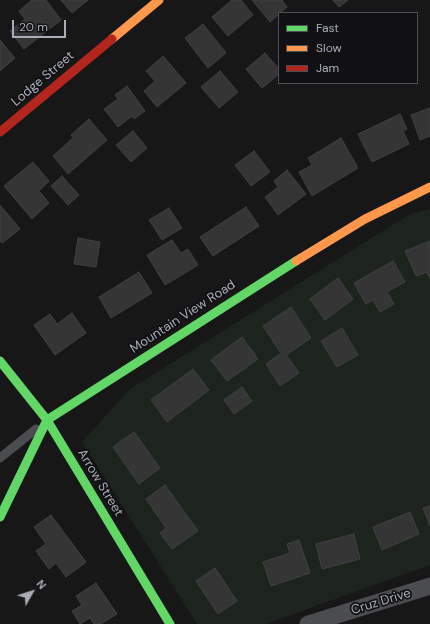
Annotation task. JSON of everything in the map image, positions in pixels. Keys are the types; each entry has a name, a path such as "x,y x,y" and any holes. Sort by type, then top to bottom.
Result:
{"street":[{"name":"Lodge Street","path":"0,132 159,0"},
{"name":"Mountain View Road","path":"47,420 279,271 365,219 430,187"},
{"name":"Arrow Street","path":"0,361 47,420 170,624"},
{"path":"0,517 47,420"},
{"name":"Cruz Drive","path":"308,624 430,586"}],"lane":[{"path":"0,458 47,420"}],"shaded area":[{"path":"430,209 430,565 266,624 197,624 82,442 130,389 410,214"}],"building":[{"path":"32,0 46,0 61,20 24,49 10,31 25,19 19,11"},
{"path":"61,0 88,0 72,13"},
{"path":"232,0 241,0 253,15 228,36 212,17"},
{"path":"252,0 282,0 287,7 281,12 278,12 278,15 270,22"},
{"path":"333,0 348,0 339,7"},
{"path":"203,24 226,53 208,68 185,38"},
{"path":"0,40 15,58 0,71"},
{"path":"265,53 278,68 278,75 262,88 246,69"},
{"path":"163,56 186,83 157,107 144,91 155,81 146,71"},
{"path":"220,71 238,92 219,108 201,87"},
{"path":"127,86 145,111 134,119 132,116 118,127 104,109 118,99 115,95"},
{"path":"430,108 430,136 420,140 411,115"},
{"path":"400,114 407,129 403,131 409,144 372,162 358,134"},
{"path":"89,119 107,140 68,174 53,156 73,138 71,135"},
{"path":"133,131 147,148 131,162 116,145"},
{"path":"341,138 358,168 312,196 299,172 312,165 308,158"},
{"path":"254,151 270,172 251,186 235,165"},
{"path":"33,162 49,181 39,191 49,203 32,219 4,186"},
{"path":"287,170 306,194 278,215 265,197 278,187 274,181"},
{"path":"62,176 79,195 68,205 51,186"},
{"path":"0,205 20,229 2,243 0,241"},
{"path":"246,207 259,226 213,256 200,237"},
{"path":"169,208 182,228 162,240 149,220"},
{"path":"78,238 100,242 96,267 74,264"},
{"path":"172,240 181,253 188,249 198,265 165,285 147,255"},
{"path":"430,241 430,279 427,272 416,276 405,251"},
{"path":"393,261 405,282 387,292 394,304 380,312 373,300 366,304 354,283"},
{"path":"139,272 152,293 111,318 99,297"},
{"path":"338,278 353,299 325,320 310,299"},
{"path":"291,307 311,338 286,355 299,373 280,386 266,364 281,353 263,326"},
{"path":"72,313 86,333 55,355 34,325 50,314 57,324"},
{"path":"342,328 358,355 337,367 321,341"},
{"path":"242,337 258,359 227,381 211,360"},
{"path":"193,369 209,390 167,422 151,400"},
{"path":"242,387 252,401 234,414 224,400"},
{"path":"134,432 160,468 139,484 113,447"},
{"path":"165,485 198,531 172,549 160,533 166,528 146,499"},
{"path":"430,506 430,526 423,508"},
{"path":"410,512 419,534 382,550 373,527"},
{"path":"51,515 86,562 66,577 56,563 49,569 36,551 46,544 34,527"},
{"path":"354,534 360,559 322,569 316,544"},
{"path":"299,540 310,573 271,586 263,562 290,553 287,544"},
{"path":"215,568 237,601 218,614 196,581"},
{"path":"96,583 117,614 101,624 94,624 90,618 80,624 72,611 82,605 76,596"}],"traffic: fast":[{"path":"0,517 47,420 296,261"},
{"path":"0,361 47,420 170,624"}],"traffic: slow":[{"path":"112,39 159,0"},
{"path":"296,261 365,219 430,187"}],"traffic: jam":[{"path":"0,132 112,39"}]}
